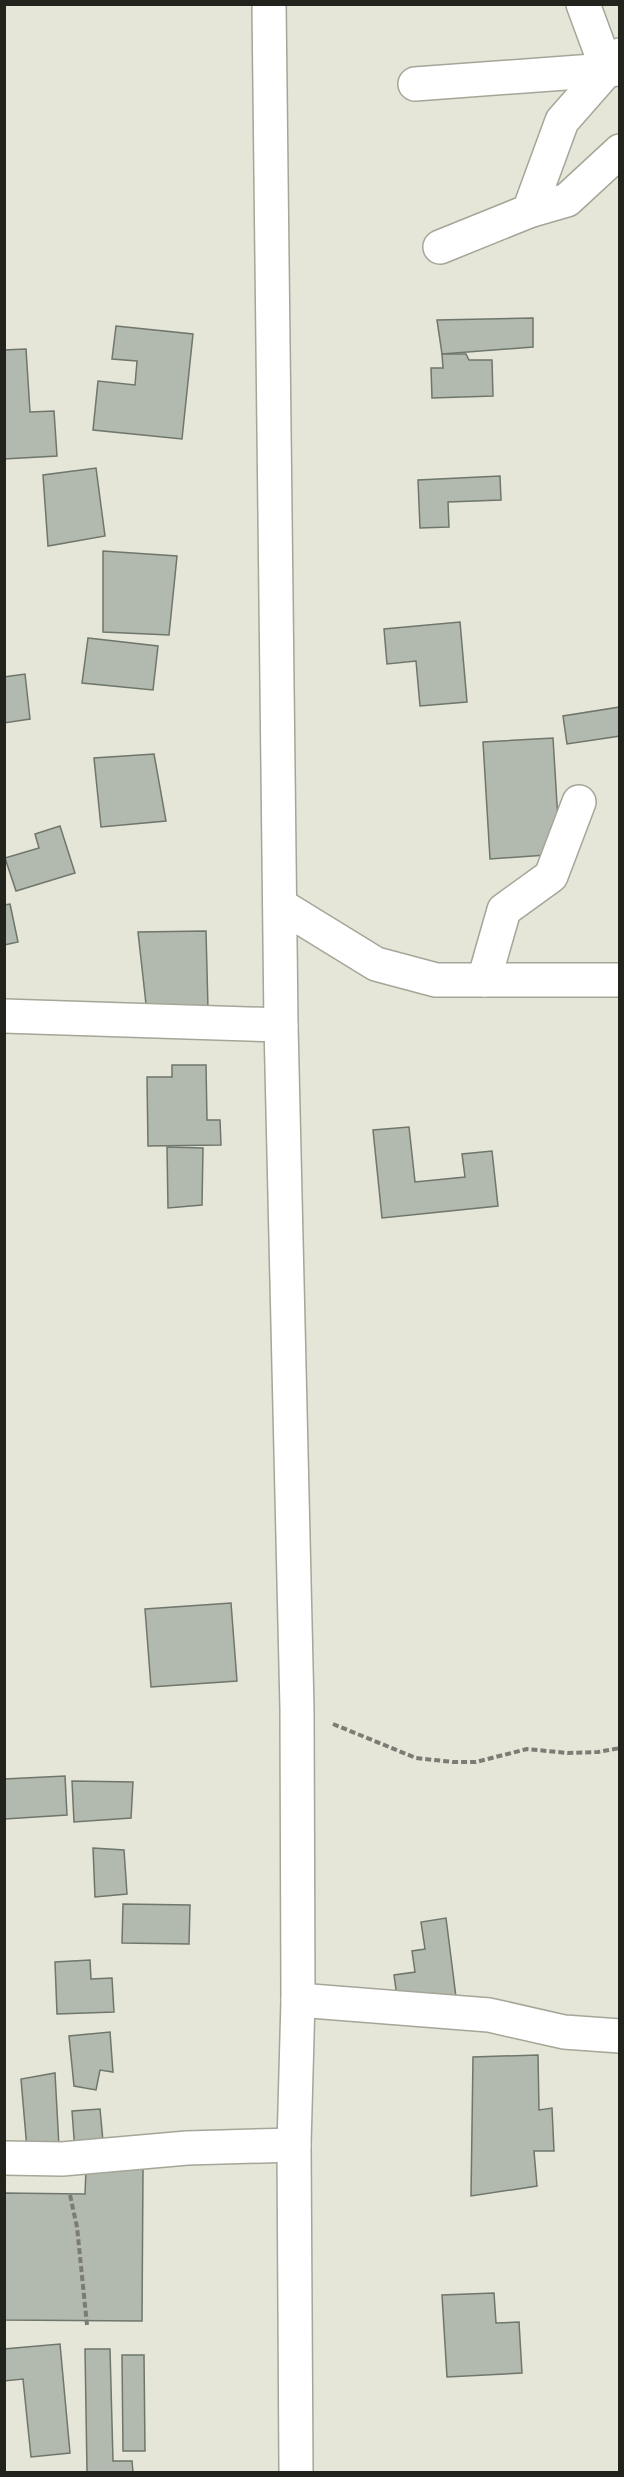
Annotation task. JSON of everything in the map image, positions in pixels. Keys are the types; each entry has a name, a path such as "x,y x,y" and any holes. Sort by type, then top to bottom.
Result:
{"main road":[{"path":"268,4 281,1025 297,1709 297,2000 294,2145 296,2472"},
{"path":"583,4 616,64"},
{"path":"415,84 616,64"},
{"path":"529,211 562,121 616,64"},
{"path":"440,248 529,211 567,200 620,151"},
{"path":"484,980 504,910 551,876 579,802"},
{"path":"280,905 376,964 435,980 620,980"},
{"path":"4,1016 281,1025"},
{"path":"297,2000 489,2015 564,2032 620,2036"},
{"path":"4,2158 62,2159 187,2148 294,2145"}],"path":[{"path":"297,1709 416,1758 477,1762 526,1749 598,1752 620,1748"},
{"path":"62,2159 77,2227 87,2325"}],"building":[{"path":"533,318 533,347 442,354 437,320"},
{"path":"116,326 193,334 182,439 93,430 98,381 135,385 137,361 112,359"},
{"path":"26,349 30,412 54,411 57,456 4,459 4,350"},
{"path":"442,354 466,354 469,360 492,360 493,396 432,398 431,368 443,368"},
{"path":"96,468 105,536 48,546 43,475"},
{"path":"500,476 501,500 448,502 449,527 420,528 418,480"},
{"path":"103,551 177,556 169,635 103,632"},
{"path":"460,622 467,702 420,706 416,661 387,664 384,629"},
{"path":"88,638 158,646 153,690 82,683"},
{"path":"25,674 30,719 4,723 4,677"},
{"path":"620,707 620,736 567,744 563,716"},
{"path":"553,738 560,854 490,859 483,742"},
{"path":"154,754 166,821 101,827 94,758"},
{"path":"60,826 75,873 16,891 5,858 39,848 35,834"},
{"path":"10,904 18,942 4,945 4,905"},
{"path":"206,931 208,1009 147,1013 138,932"},
{"path":"172,1065 206,1065 207,1120 220,1120 221,1145 148,1146 147,1077 172,1077"},
{"path":"409,1127 415,1182 465,1177 462,1154 492,1151 498,1206 382,1218 373,1130"},
{"path":"167,1147 203,1148 202,1205 168,1208"},
{"path":"231,1603 237,1681 151,1687 145,1609"},
{"path":"65,1776 67,1815 5,1819 4,1779"},
{"path":"72,1781 133,1782 131,1818 74,1822"},
{"path":"93,1848 124,1850 127,1894 95,1897"},
{"path":"123,1904 190,1905 189,1944 122,1943"},
{"path":"446,1918 456,1997 398,2004 394,1975 415,1972 412,1951 425,1949 421,1922"},
{"path":"90,1960 91,1979 112,1978 114,2012 57,2014 55,1962"},
{"path":"110,2032 113,2072 100,2070 96,2090 74,2086 69,2036"},
{"path":"538,2055 539,2110 552,2108 554,2151 534,2151 537,2186 471,2196 473,2057"},
{"path":"55,2073 59,2147 27,2149 21,2079"},
{"path":"100,2109 105,2163 76,2165 72,2111"},
{"path":"86,2169 143,2169 142,2321 4,2320 4,2193 85,2194"},
{"path":"494,2293 496,2323 519,2322 522,2373 447,2377 442,2295"},
{"path":"60,2344 70,2453 31,2457 23,2379 4,2381 4,2349"},
{"path":"85,2349 110,2349 113,2461 132,2461 133,2472 87,2472"},
{"path":"122,2355 144,2355 145,2451 123,2451"}]}
